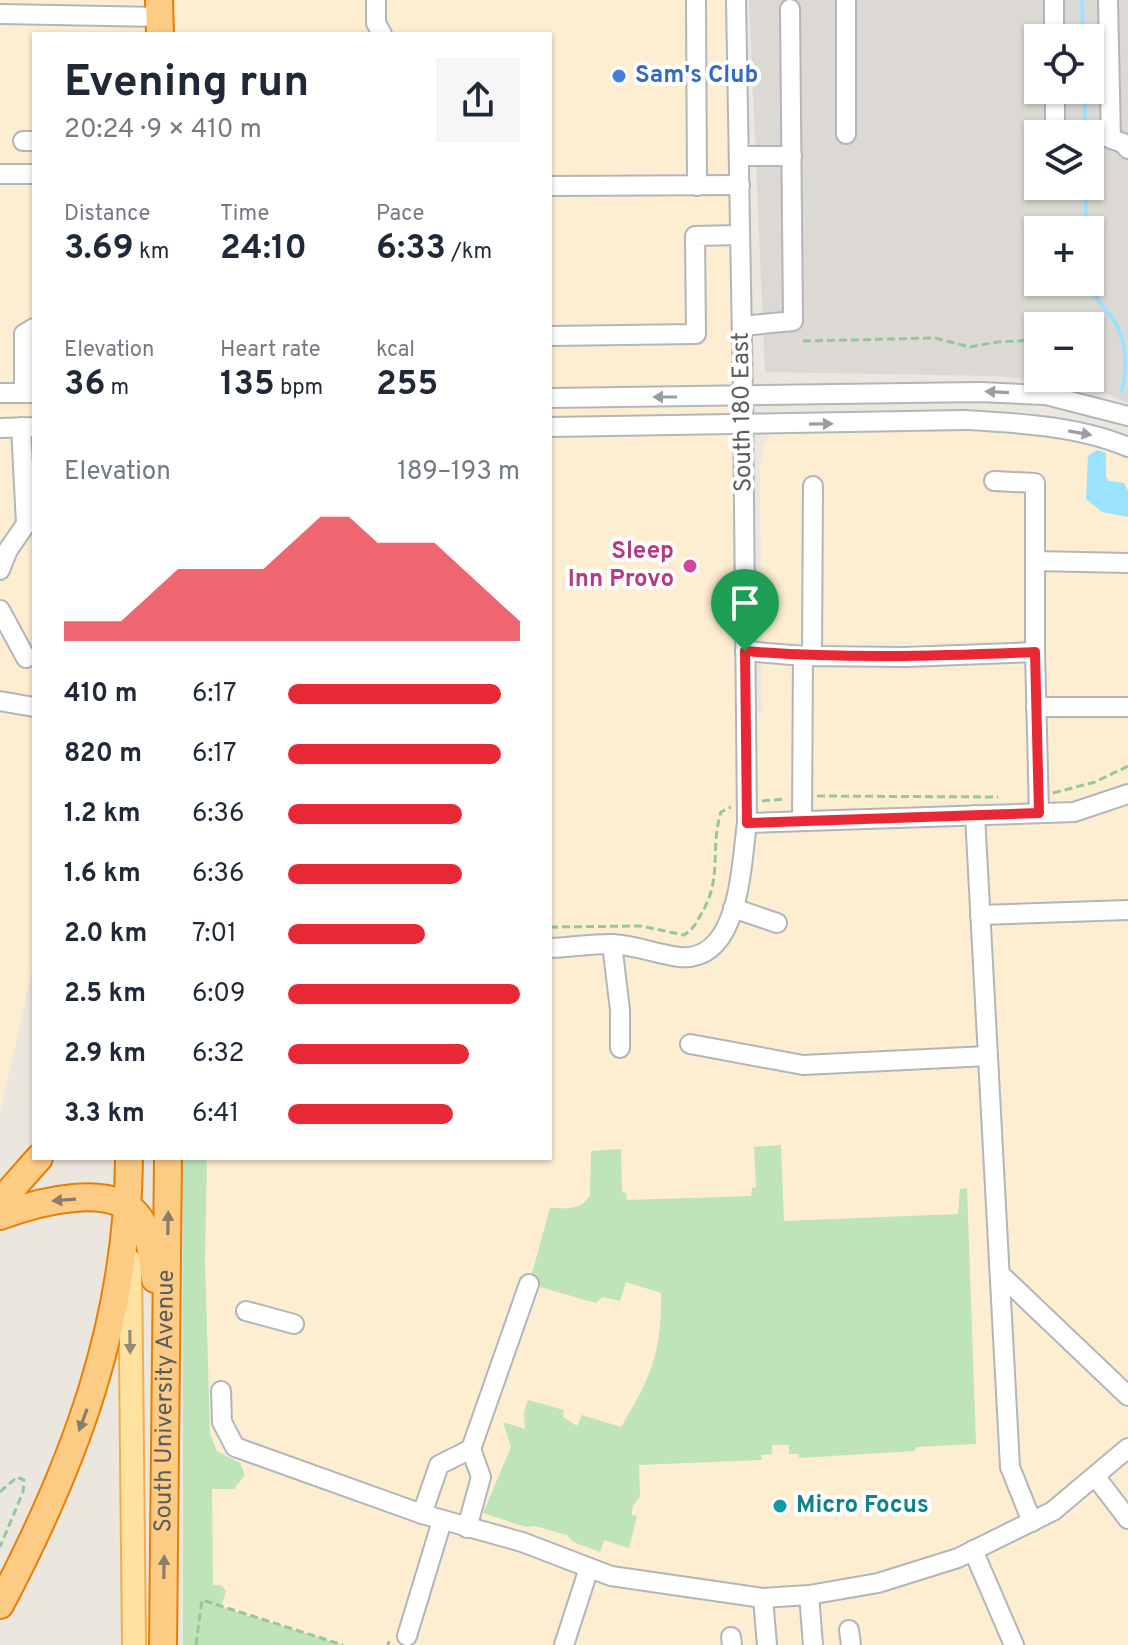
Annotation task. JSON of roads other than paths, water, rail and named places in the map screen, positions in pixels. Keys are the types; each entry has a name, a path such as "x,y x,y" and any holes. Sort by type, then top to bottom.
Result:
{"highway":[{"path":"0,1202 37,1160"},
{"name":"South University Avenue","path":"129,1160 129,1208"},
{"name":"South University Avenue","path":"163,1645 168,1160"},
{"path":"0,1216 40,1202 63,1199 104,1199 129,1208 141,1220 148,1240 166,1346"},
{"path":"4,1598 65,1471 91,1397 109,1334 129,1208"}],"main road":[{"name":"South University Avenue","path":"129,1208 134,1645"}],"street":[{"path":"376,0 376,23 381,32"},
{"path":"696,0 697,186"},
{"name":"South 180 East","path":"552,948 612,944 680,957 702,955 722,937 739,888 747,823 736,0"},
{"path":"846,0 846,134"},
{"path":"1054,0 1054,24"},
{"path":"1108,0 1111,139 1123,143 1128,149"},
{"path":"742,326 793,321 790,9"},
{"path":"0,14 77,24 160,17"},
{"path":"1055,104 1055,118"},
{"path":"739,156 792,156"},
{"path":"0,174 32,174"},
{"path":"552,186 740,185"},
{"path":"552,336 696,334 695,236 740,235"},
{"path":"0,393 29,393 24,334 32,329"},
{"path":"552,398 980,392 1046,395 1128,416"},
{"path":"552,427 965,420 1026,424 1108,438 1128,447"},
{"path":"0,428 27,427 30,524 8,550 0,570"},
{"path":"994,481 1035,483 1039,813"},
{"path":"802,821 813,486"},
{"path":"1035,561 1128,563"},
{"path":"0,610 26,658"},
{"path":"745,651 808,656 906,657 1035,652"},
{"path":"0,701 32,707"},
{"path":"1036,707 1128,707"},
{"path":"747,823 1074,812 1128,794"},
{"path":"975,815 1010,1467 1032,1522"},
{"path":"733,908 777,923"},
{"path":"980,915 1128,910"},
{"path":"612,944 620,1010 620,1048"},
{"path":"690,1044 803,1065 988,1056"},
{"path":"1000,1274 1128,1396"},
{"path":"467,1528 481,1477 471,1449 529,1284"},
{"path":"246,1311 294,1324"},
{"path":"221,1391 222,1422 235,1447 442,1521 522,1542 611,1576 763,1598 809,1595 878,1583 958,1558 1053,1511 1128,1448"},
{"path":"422,1514 439,1465 471,1449"},
{"path":"1095,1476 1128,1519"},
{"path":"395,1641 442,1521"},
{"path":"973,1550 1014,1645"},
{"path":"564,1645 589,1568"},
{"path":"809,1595 813,1645"},
{"path":"763,1598 767,1645"}],"water":[{"path":"1097,450 1106,453 1106,477 1109,481 1124,483 1128,491 1128,517 1102,512 1086,499 1088,456"}],"waterway":[{"path":"1082,0 1083,24"},
{"path":"1085,104 1085,120"},
{"path":"1086,200 1086,216"},
{"path":"1096,296 1113,319 1124,345 1122,391"}],"place":[{"name":"Sam's Club","path":"619,76"},
{"name":"Sleep Inn Provo","path":"690,566"},
{"name":"Micro Focus","path":"780,1506"}]}
